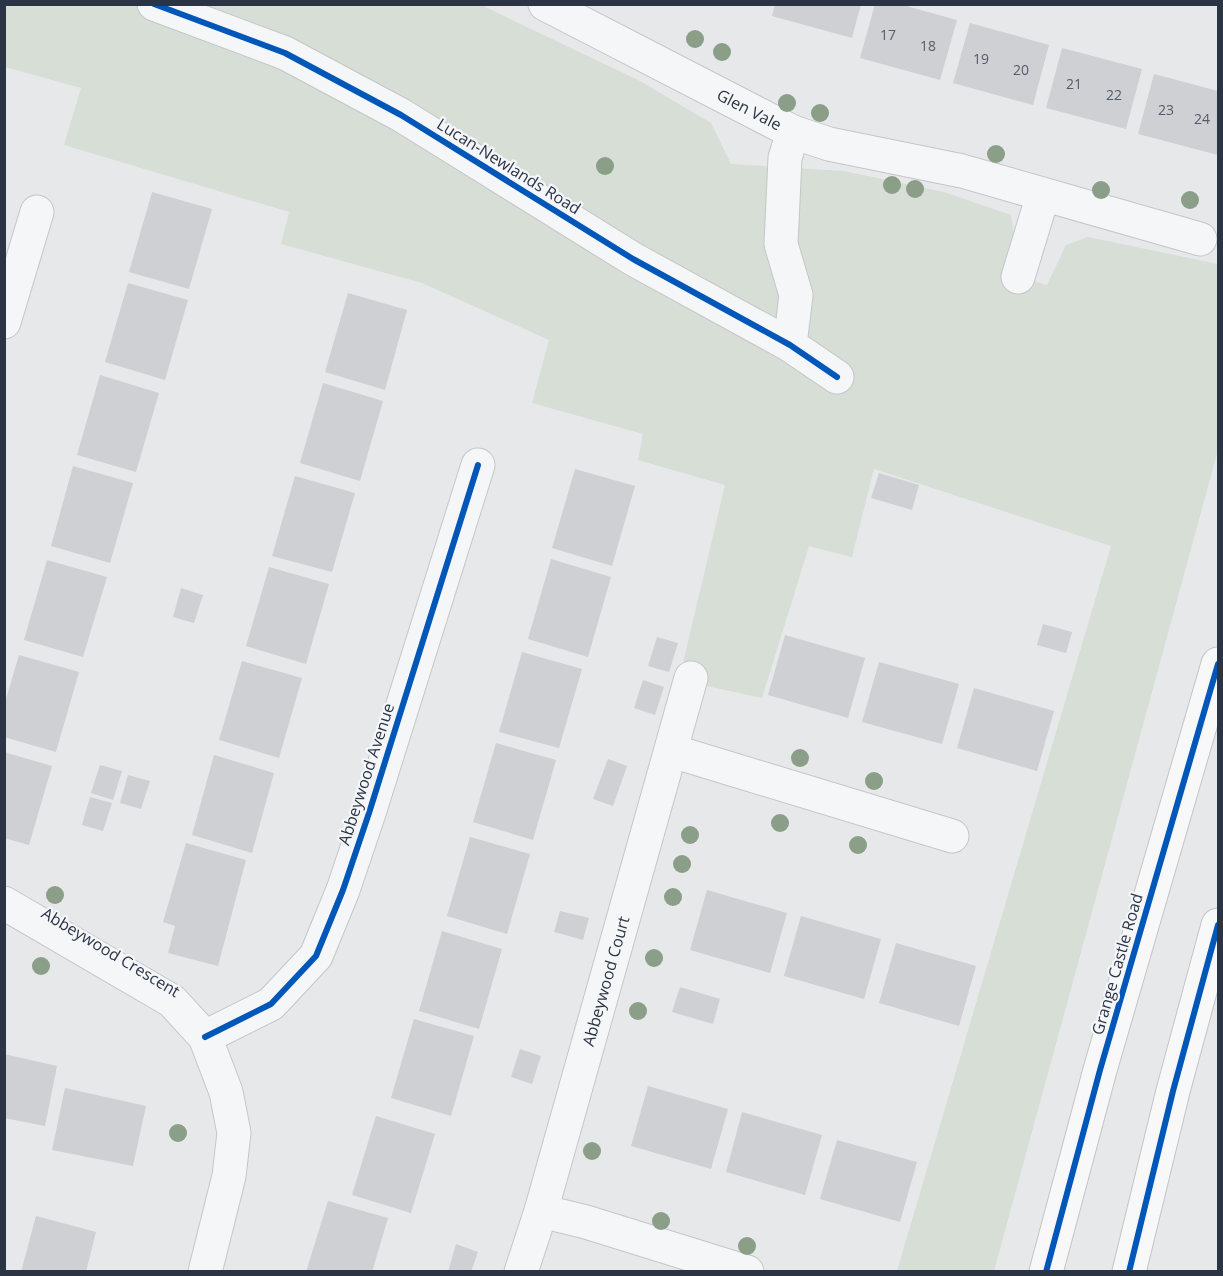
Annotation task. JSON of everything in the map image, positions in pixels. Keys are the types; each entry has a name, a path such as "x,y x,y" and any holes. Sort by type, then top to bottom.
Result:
{"main road":[{"name":"Grange Castle Road","path":"1046,1272 1100,1070 1218,664"},
{"path":"1129,1272 1173,1091 1218,925"}],"street":[{"name":"Lucan-Newlands Road","path":"154,4 285,53 401,115 633,259 790,345 837,377"},
{"name":"Glen Vale","path":"545,4 793,132 785,158 781,244 796,295 790,345"},
{"path":"793,132 829,144 962,171 1200,239"},
{"path":"1018,277 1043,195"},
{"path":"4,322 37,212"},
{"name":"Abbeywood Avenue","path":"205,1037 271,1004 316,956 343,890 369,813 478,465"},
{"name":"Abbeywood Court","path":"521,1272 541,1212 672,751 690,678"},
{"path":"672,751 952,836"},
{"name":"Abbeywood Crescent","path":"4,903 172,1001 205,1037 226,1092 234,1133 229,1176 205,1272"},
{"path":"541,1212 586,1221 747,1272"}],"shaded area":[{"path":"4,5 481,5 640,81 711,123 731,164 844,171 944,192 1011,215 1017,254 1011,274 1047,285 1066,245 1088,237 1218,264 1218,450 994,1271 897,1271 1111,546 874,469 852,557 809,546 762,698 679,680 725,485 638,460 643,434 532,403 549,340 422,283 281,244 289,212 64,145 81,88 5,67"}],"building":[{"path":"775,4 861,4 852,38 772,16"},
{"path":"875,4 899,4 957,20 940,80 860,58"},
{"path":"970,23 1049,45 1033,105 953,83"},
{"path":"1062,48 1142,69 1126,129 1046,108"},
{"path":"1154,74 1218,91 1218,155 1138,134"},
{"path":"152,192 212,209 189,289 129,272"},
{"path":"128,283 188,300 165,380 105,362"},
{"path":"348,293 407,310 385,390 325,372"},
{"path":"100,375 159,393 136,472 77,455"},
{"path":"323,383 383,401 360,481 300,463"},
{"path":"73,466 133,483 110,563 51,546"},
{"path":"575,469 635,486 612,566 552,548"},
{"path":"879,473 919,485 912,510 871,498"},
{"path":"295,476 355,493 332,572 272,556"},
{"path":"551,559 611,577 588,657 528,639"},
{"path":"47,560 107,577 83,657 24,640"},
{"path":"269,567 329,584 306,664 246,646"},
{"path":"181,588 203,595 194,623 173,617"},
{"path":"1043,624 1072,632 1066,653 1037,645"},
{"path":"785,635 865,658 848,718 768,695"},
{"path":"657,637 678,643 669,672 648,666"},
{"path":"522,652 582,669 559,748 499,732"},
{"path":"19,655 79,672 56,752 4,737 4,706"},
{"path":"242,661 302,678 279,758 219,740"},
{"path":"879,662 959,684 942,744 862,722"},
{"path":"643,680 664,687 655,715 634,708"},
{"path":"974,688 1054,711 1037,771 957,748"},
{"path":"496,743 556,760 533,840 473,822"},
{"path":"4,752 52,766 29,845 4,838"},
{"path":"214,755 274,773 252,853 192,835"},
{"path":"608,759 627,766 613,806 593,799"},
{"path":"100,765 122,771 113,800 91,793"},
{"path":"128,775 150,781 141,809 120,803"},
{"path":"90,797 112,803 103,831 82,825"},
{"path":"470,837 530,854 507,934 447,916"},
{"path":"186,843 246,860 218,966 168,953 175,926 163,922"},
{"path":"707,890 787,913 770,973 690,950"},
{"path":"560,911 589,918 583,940 554,932"},
{"path":"801,916 881,939 864,999 784,976"},
{"path":"442,931 502,949 479,1029 419,1011"},
{"path":"896,943 976,966 959,1026 879,1003"},
{"path":"680,987 720,999 713,1024 672,1012"},
{"path":"414,1019 474,1036 451,1116 391,1098"},
{"path":"520,1049 541,1056 532,1084 511,1077"},
{"path":"4,1054 57,1066 45,1126 4,1118"},
{"path":"648,1086 728,1109 711,1169 631,1146"},
{"path":"65,1088 146,1106 133,1166 52,1150"},
{"path":"742,1112 822,1135 805,1195 726,1172"},
{"path":"376,1116 435,1134 411,1213 352,1195"},
{"path":"837,1140 917,1162 900,1222 820,1199"},
{"path":"328,1201 388,1218 372,1272 306,1272"},
{"path":"36,1216 96,1232 86,1272 21,1272"},
{"path":"456,1244 478,1252 471,1272 448,1272"}],"cycle path":[{"path":"154,4 285,53 401,115 633,259 790,345 837,377"},
{"path":"205,1037 271,1004 316,956 343,890 369,813 478,465"},
{"path":"1046,1272 1100,1070 1218,664"},
{"path":"1129,1272 1173,1091 1218,925"}]}
